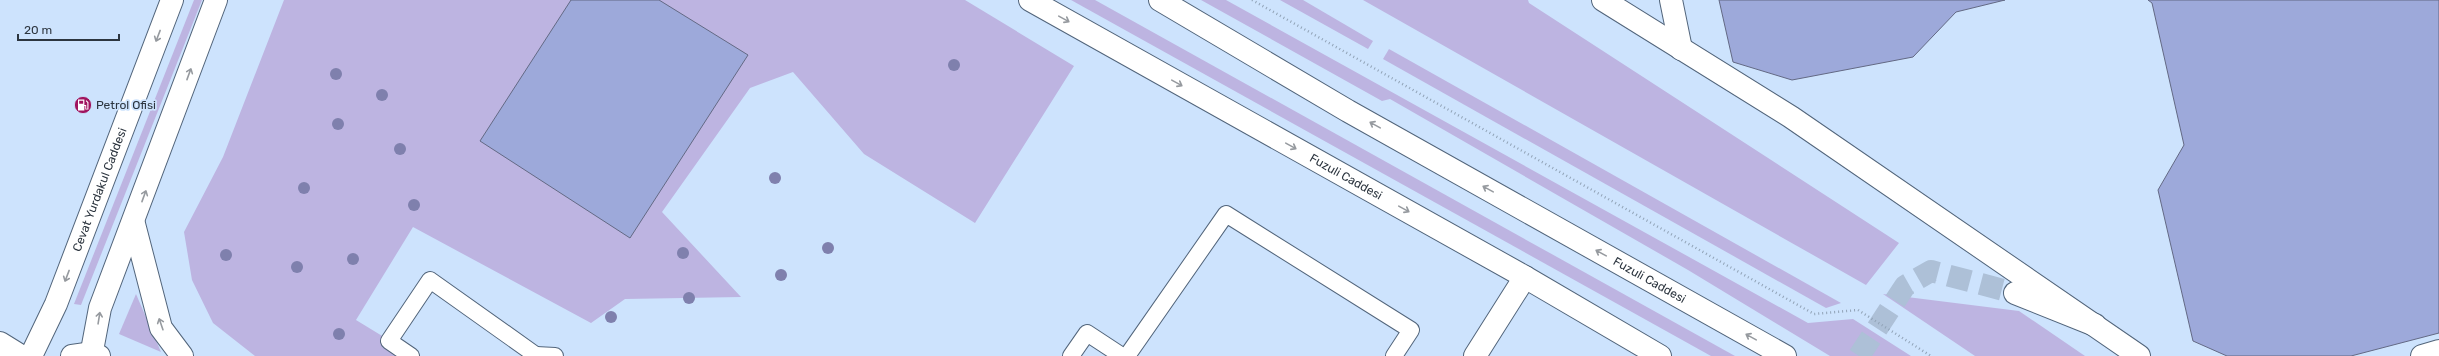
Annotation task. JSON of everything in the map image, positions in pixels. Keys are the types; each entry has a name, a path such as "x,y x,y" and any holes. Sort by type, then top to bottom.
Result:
{"main road":[{"name":"Cevat Yurdakul Caddesi","path":"31,356 56,304 172,0"},
{"path":"72,356 94,355 100,308 134,224 216,0"},
{"name":"Fuzuli Caddesi","path":"1030,0 1525,276 1660,356"},
{"name":"Fuzuli Caddesi","path":"1160,0 1348,111 1785,356"},
{"path":"1603,0 1791,117 2139,356"},
{"path":"1671,0 1681,49"},
{"path":"134,224 161,328 182,356"},
{"path":"1475,356 1525,276"},
{"path":"2015,292 2094,325"},
{"path":"0,342 21,356"},
{"path":"2422,356 2439,351"}],"lane":[{"path":"1127,356 1226,214 1411,330 1394,356"},
{"path":"411,356 389,341 430,280 536,356 555,356"},
{"path":"1071,356 1087,333 1122,356"}],"path":[{"path":"1252,0 1814,314 1858,310 1931,356"}],"shaded area":[{"path":"194,0 202,0 81,305 74,304"},
{"path":"284,0 965,0 1074,66 975,223 864,154 793,72 750,88 662,212 741,297 625,299 591,323 413,227 356,320 415,356 255,356 213,323 192,280 184,232 223,157"},
{"path":"1071,0 1095,0 1735,356 1711,356"},
{"path":"1201,0 1226,0 1808,323 1853,319 1911,356 1830,356 1688,270 1390,99 1382,101"},
{"path":"1280,0 1303,0 1373,41 1368,49"},
{"path":"1363,0 1528,0 1529,3 1899,243 1866,285"},
{"path":"1389,49 1841,303 1826,308 1383,59"},
{"path":"136,294 161,352 119,334"},
{"path":"1883,294 2019,311 2085,356 1975,356"}],"building":[{"path":"571,0 659,0 748,55 630,238 480,141"},
{"path":"1719,0 2005,0 1956,12 1913,57 1792,80 1733,62"},
{"path":"2148,0 2439,0 2439,333 2351,356 2227,356 2193,341 2158,190 2184,145 2152,3"}],"tunnel":[{"path":"1859,356 1905,286 1931,271 2015,293"}],"place":[{"name":"Petrol Ofisi","path":"83,105"}]}
